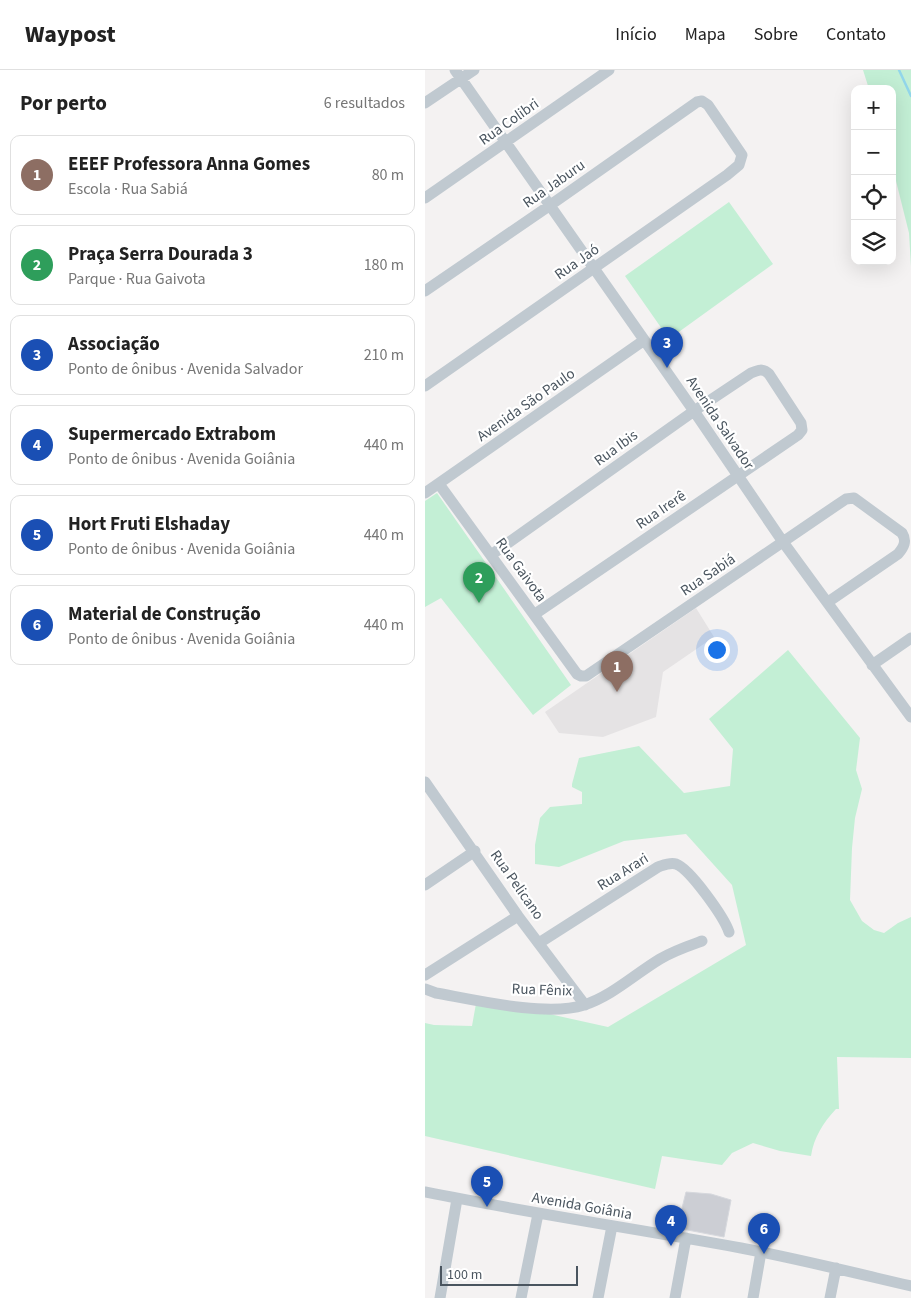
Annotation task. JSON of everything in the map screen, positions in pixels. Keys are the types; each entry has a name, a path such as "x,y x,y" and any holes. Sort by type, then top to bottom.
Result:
{"street":[{"path":"425,104 458,74 474,70"},
{"name":"Rua Colibri","path":"425,198 609,70"},
{"name":"Avenida Salvador","path":"458,74 593,270 694,411 783,542 911,717"},
{"name":"Rua Jaó","path":"425,386 593,270 739,165 742,155 738,147 708,105 700,101"},
{"name":"Rua Jaburu","path":"425,291 700,101"},
{"name":"Avenida São Paulo","path":"425,493 643,341"},
{"name":"Rua Ibis","path":"491,555 694,411 751,373 759,370 769,374 801,423 802,428"},
{"name":"Rua Irerê","path":"535,614 790,441 800,433 802,428"},
{"name":"Rua Gaivota","path":"439,484 577,674"},
{"name":"Rua Sabiá","path":"577,674 586,676 846,499 857,499 902,533 905,545 898,554 828,602"},
{"path":"872,665 911,638"},
{"name":"Rua Pelicano","path":"426,786 475,851 518,916 585,1005"},
{"path":"425,885 475,851"},
{"name":"Rua Arari","path":"539,943 658,867 671,863 682,867 689,874 716,908 729,932"},
{"path":"425,975 518,916"},
{"name":"Rua Fênix","path":"425,989 436,993 515,1006 557,1008 585,1005 611,992 661,958 679,949 702,942"},
{"name":"Avenida Goiânia","path":"425,1192 538,1214 761,1252 911,1286"},
{"path":"440,1298 457,1199"},
{"path":"521,1298 538,1214"},
{"path":"598,1298 612,1226"},
{"path":"675,1298 686,1238"},
{"path":"753,1298 761,1252"},
{"path":"830,1298 835,1268"}],"shaded area":[{"path":"696,608 714,637 663,672 656,717 603,737 559,733 545,712"}],"green space":[{"path":"863,70 911,70 911,267 909,233 896,181 896,85 868,85"},
{"path":"729,202 773,264 669,339 625,276"},
{"path":"437,493 571,685 533,715 441,598 425,607 425,501"},
{"path":"788,650 860,738 856,770 862,789 855,818 850,900 862,921 874,930 884,933 911,917 911,1058 837,1057 839,1109 836,1109 831,1114 823,1125 814,1143 811,1156 780,1151 753,1143 732,1153 722,1165 662,1156 655,1189 425,1136 425,1023 472,1026 477,998 608,1027 746,945 732,885 686,834 624,841 559,867 535,864 535,845 540,818 550,807 582,804 582,792 572,787 579,758 639,746 684,793 730,786 733,749 709,719"}],"building":[{"path":"686,1192 711,1194 731,1200 724,1237 677,1228"}],"waterway":[{"path":"899,70 911,96"}],"place":[{"name":"Associação","path":"667,368"},
{"name":"Praça Serra Dourada 3","path":"479,603"},
{"name":"EEEF Professora Anna Gomes","path":"617,692"},
{"name":"Hort Fruti Elshaday","path":"487,1207"},
{"name":"Supermercado Extrabom","path":"671,1246"},
{"name":"Material de Construção","path":"764,1254"}]}
